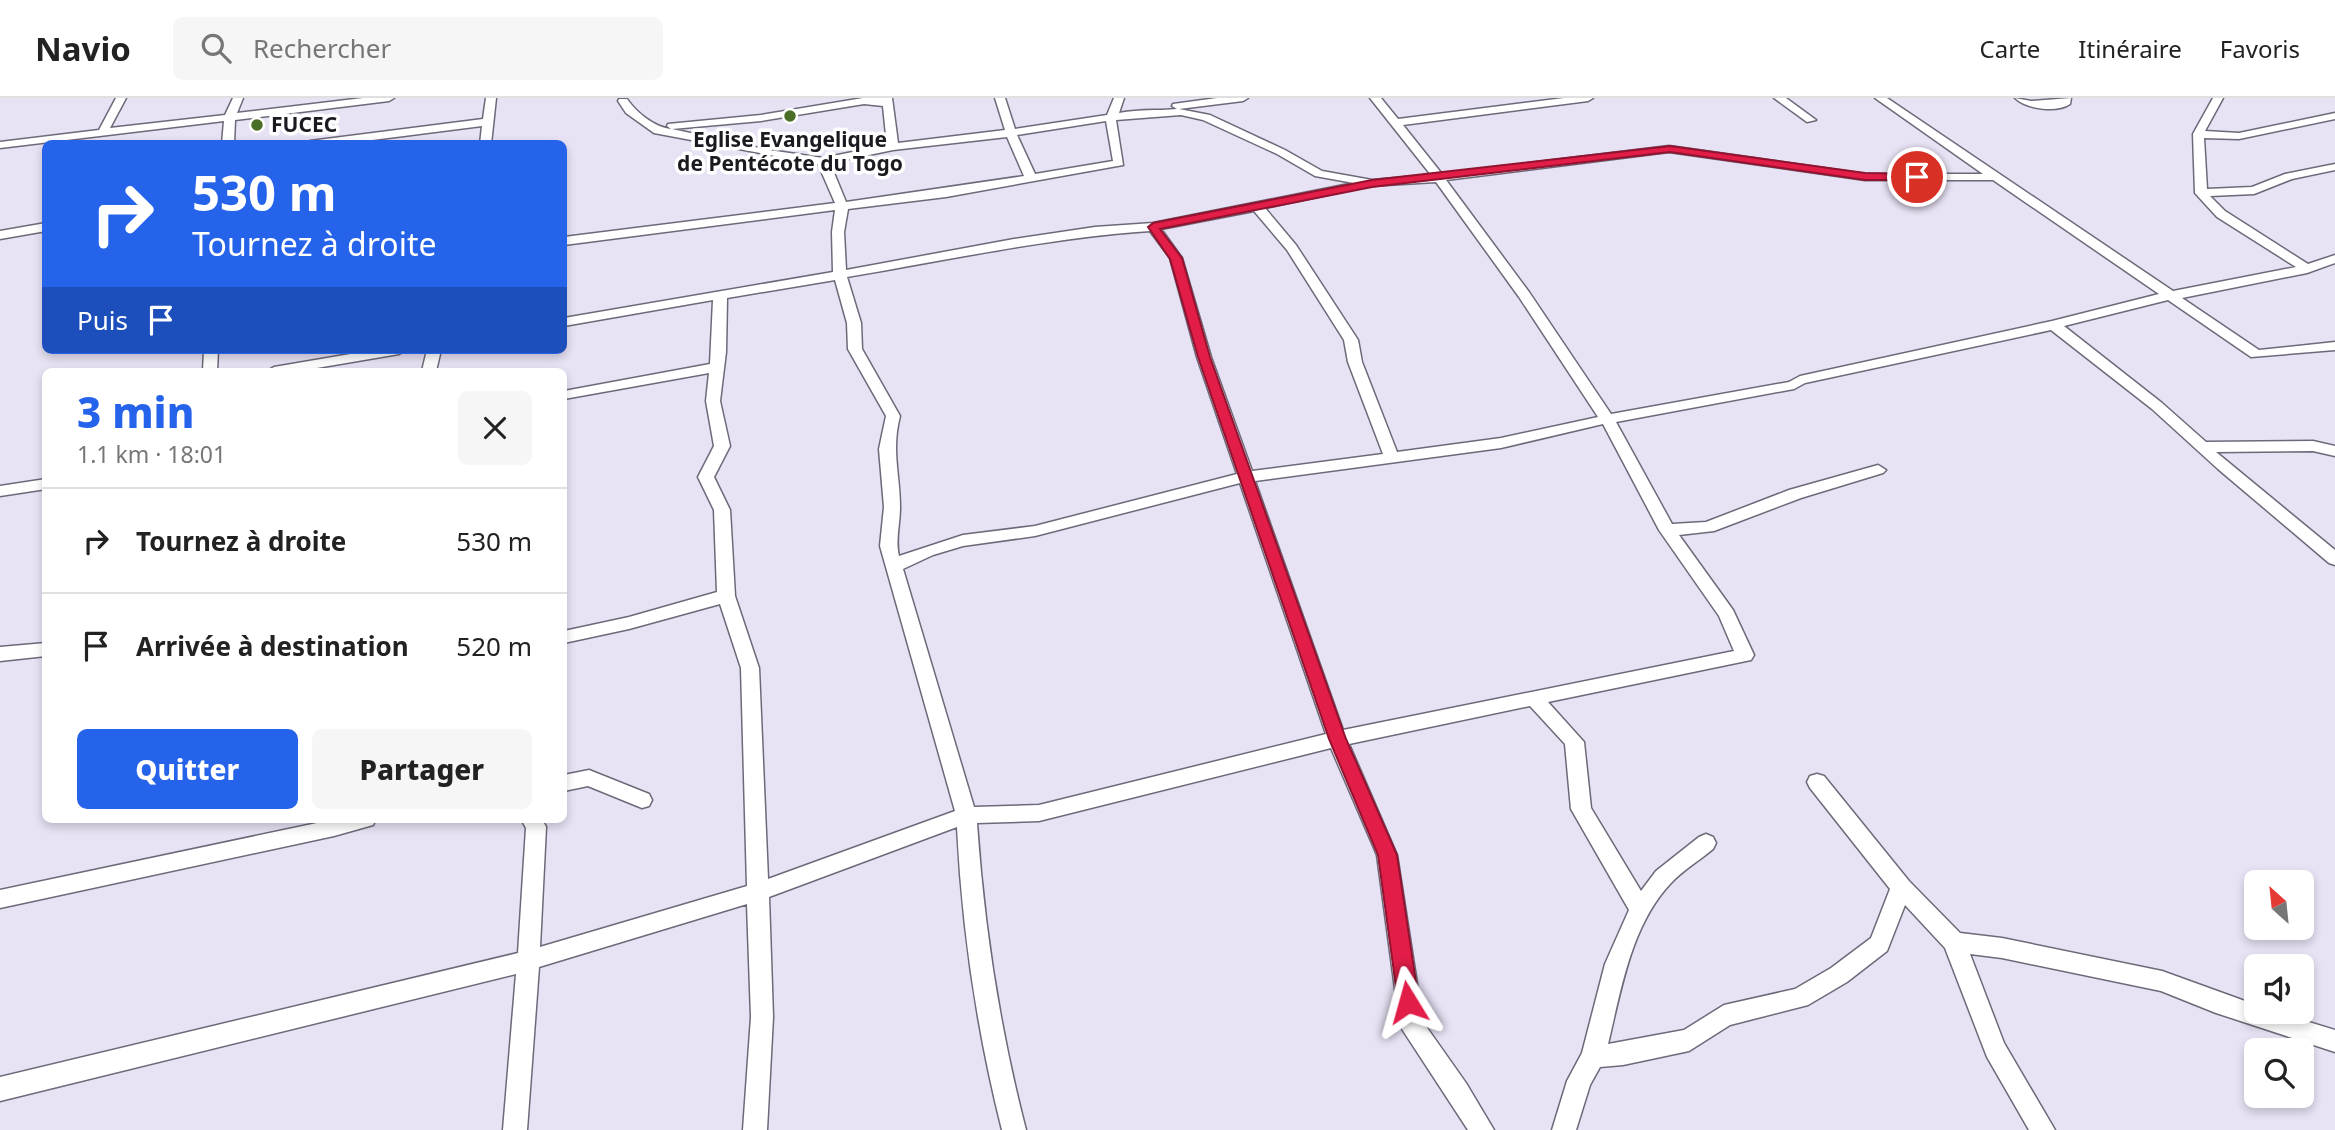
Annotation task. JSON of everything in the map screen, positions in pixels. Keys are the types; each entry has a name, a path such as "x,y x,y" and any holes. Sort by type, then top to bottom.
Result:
{"street":[{"path":"103,132 121,98"},
{"path":"228,140 230,116 238,98"},
{"path":"0,145 389,98"},
{"path":"486,140 491,98"},
{"path":"1000,98 1011,133 1031,179"},
{"path":"567,241 842,206 1031,179 1119,163 1111,119 1119,98"},
{"path":"1140,115 1158,108 1243,98"},
{"path":"0,1089 370,996 527,961 758,892 967,815 1039,813 1337,739 1745,655 1727,614 1667,530 1607,419 1501,262 1375,98"},
{"path":"1489,98 1497,108"},
{"path":"1395,123 1588,98"},
{"path":"1779,98 1811,120"},
{"path":"1880,98 1967,160 1998,177 2167,296 2256,354 2335,346"},
{"path":"2020,98 2029,104 2065,104 2066,98"},
{"path":"2218,98 2198,134 2201,193 2221,214 2307,269"},
{"path":"655,128 761,118 864,101 887,100 893,147"},
{"path":"624,101 630,111 655,128 769,153 822,161 893,147 1011,133 1059,124 1181,112 1206,117 1281,152 1319,174 1372,184"},
{"path":"2198,134 2239,136 2335,116"},
{"path":"341,140 488,121"},
{"path":"567,321 1014,243 1153,227 1372,184 1670,149 1865,177 1998,177"},
{"path":"822,161 842,206 838,232 840,274 854,323 855,349 893,416 886,439 886,464 892,505 888,546 967,815 971,895 1000,1075 1014,1130"},
{"path":"2201,193 2253,190 2289,176 2335,167"},
{"path":"1257,207 1292,248 1351,340 1355,362 1392,458"},
{"path":"1153,227 1176,258 1204,357 1337,739 1387,855 1412,1026 1482,1130"},
{"path":"0,235 42,228"},
{"path":"894,566 918,552 1000,533 1035,531 1245,477 1501,443 1607,419 1772,390 1794,385 1800,380 2054,325 2094,312 2307,269 2335,259"},
{"path":"720,295 713,401 722,446 706,477 722,510 726,596 750,668 762,1017 755,1130"},
{"path":"2054,325 2157,406 2223,466 2335,559"},
{"path":"292,368 375,354"},
{"path":"567,394 717,367"},
{"path":"2204,447 2313,446 2335,451"},
{"path":"1667,530 1708,527 1795,494 1878,470"},
{"path":"0,491 42,485"},
{"path":"567,636 629,623 726,596"},
{"path":"0,654 42,649"},
{"path":"1533,698 1574,742 1581,809 1640,909"},
{"path":"567,782 589,778 642,800"},
{"path":"1817,782 1901,887 1954,942 1995,1049 2043,1130"},
{"path":"0,899 352,823"},
{"path":"514,1130 536,827 534,823"},
{"path":"1564,1130 1579,1081 1593,1056 1616,964 1640,909 1663,877 1706,843"},
{"path":"1593,1056 1623,1054 1689,1040 1724,1016 1800,998 1839,975 1880,944 1901,887"},
{"path":"1954,942 2002,948 2162,981 2216,1003 2335,1041"}],"place":[{"name":"Eglise Evangelique de Pentécote du Togo","path":"790,116"},
{"name":"FUCEC","path":"257,125"}],"route":[{"path":"1408,1002 1387,855 1337,739 1204,357 1176,258 1153,227 1372,184 1670,149 1829,173 1865,177 1917,177"}]}
